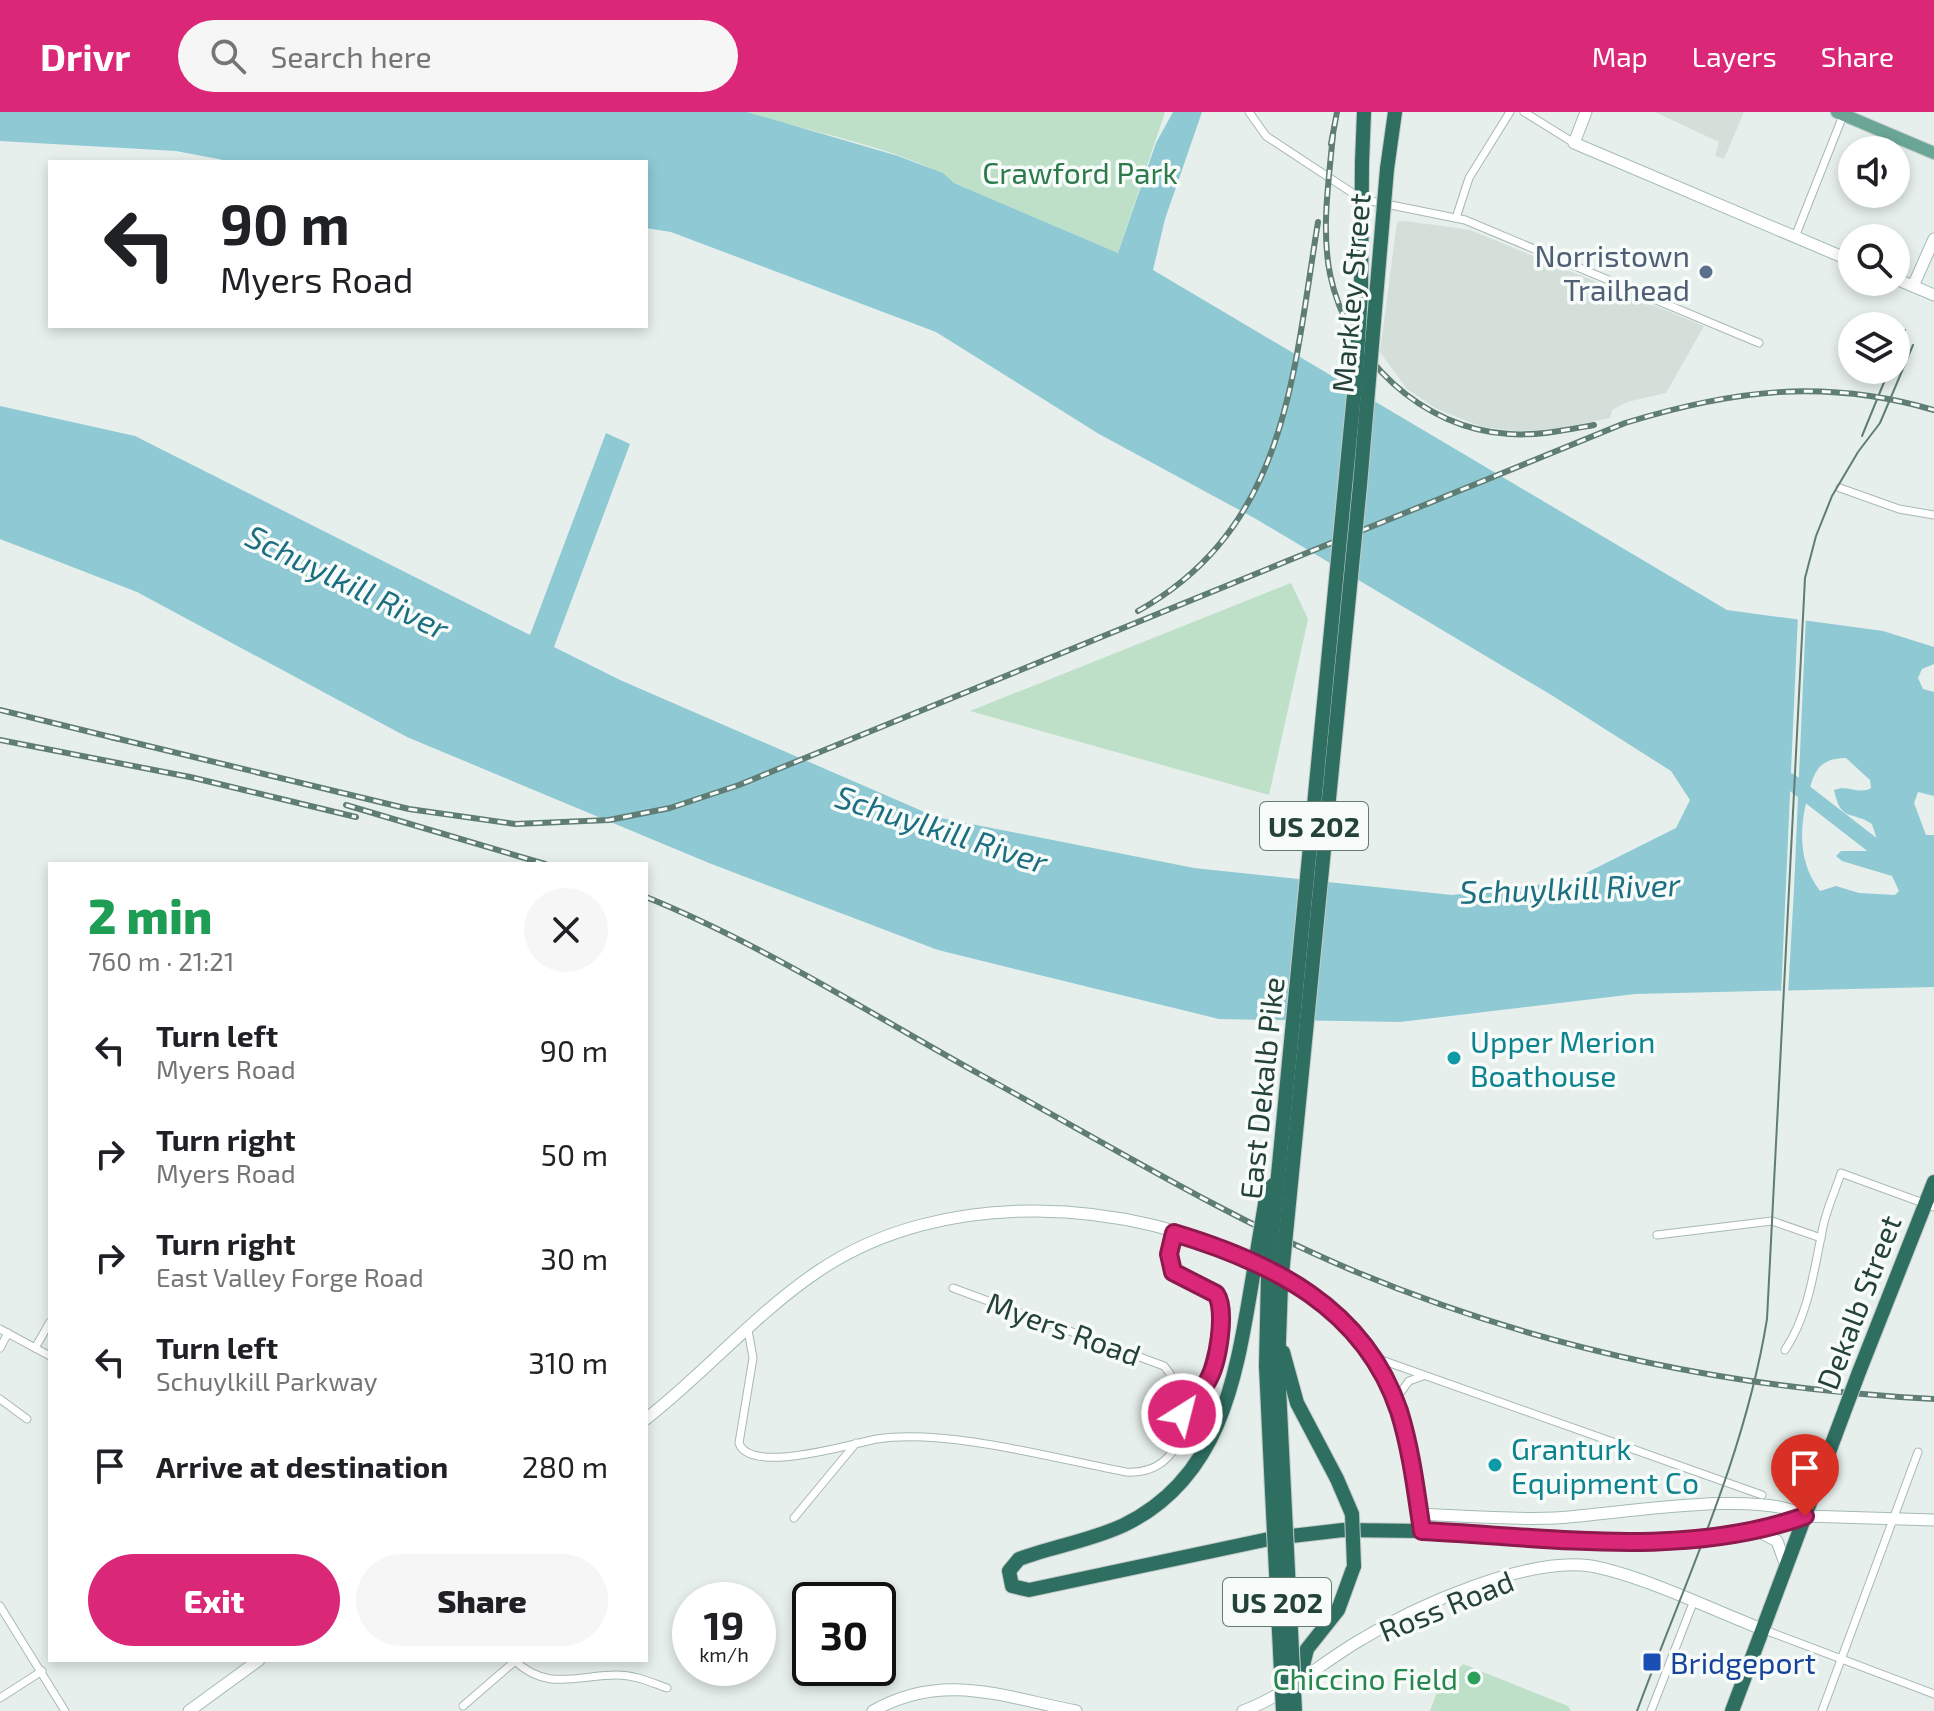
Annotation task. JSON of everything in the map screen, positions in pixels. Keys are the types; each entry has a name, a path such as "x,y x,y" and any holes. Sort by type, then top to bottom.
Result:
{"highway":[{"name":"Markley Street","path":"1354,476 1364,112"},
{"name":"Markley Street","path":"1354,476 1395,112"},
{"name":"East Dekalb Pike","path":"1283,1711 1278,1344 1274,1281 1278,1179 1354,476"},
{"name":"East Dekalb Pike","path":"1295,1711 1266,1366 1354,476"},
{"path":"1278,1179 1267,1192 1229,1399 1200,1460 1175,1490 1136,1519 1090,1539 1015,1562 1009,1571 1012,1586 1029,1590 1274,1538 1343,1530 1422,1531"},
{"name":"Dekalb Street","path":"1732,1711 1881,1315 1929,1205 1934,1182"},
{"path":"1278,1344 1287,1357 1297,1403 1352,1514 1354,1566 1338,1610 1307,1649 1299,1681"}],"main road":[{"path":"1586,112 1574,143 1838,255"},
{"path":"1841,113 1934,153"},
{"path":"1913,286 1934,239"},
{"path":"1910,285 1934,295"},
{"path":"648,1417 795,1288 835,1260 885,1235 927,1222 974,1213 1045,1212 1120,1221 1174,1233 1253,1260 1302,1286 1341,1318 1373,1357 1395,1400 1422,1531 1646,1540 1696,1538 1805,1516 1934,1520"},
{"path":"1419,1514 1555,1518 1721,1504 1794,1509 1805,1516"},
{"path":"1753,1528 1777,1541 1786,1566"},
{"name":"Ross Road","path":"1243,1711 1265,1702 1390,1623 1477,1586 1562,1566 1589,1566 1620,1574 1762,1629"},
{"path":"189,1711 256,1662"},
{"path":"873,1711 911,1692 941,1688 971,1690 1076,1711"}],"street":[{"path":"1249,112 1266,136 1351,192 1371,201 1456,218 1759,343"},
{"path":"1456,218 1469,178 1510,112"},
{"path":"1524,112 1574,143"},
{"path":"1795,237 1841,113"},
{"path":"1840,488 1899,509 1934,515"},
{"path":"1785,1350 1810,1288 1841,1173 1929,1205"},
{"path":"1657,1235 1772,1221 1821,1238"},
{"path":"748,1330 753,1358 739,1438 743,1453 753,1458 781,1457 895,1437 935,1438 1140,1473 1160,1467 1177,1444 1182,1429 1180,1399 1207,1383 1223,1311 1216,1294 1173,1272 1169,1254 1174,1233"},
{"name":"Myers Road","path":"953,1288 1153,1360 1171,1374 1180,1399"},
{"path":"35,1348 48,1325"},
{"path":"0,1348 4,1331 48,1355"},
{"path":"1373,1357 1735,1489 1762,1495"},
{"path":"1395,1400 1409,1381 1425,1375"},
{"path":"0,1399 27,1419"},
{"path":"794,1518 856,1443"},
{"path":"1822,1711 1918,1452"},
{"path":"1651,1711 1693,1603"},
{"path":"0,1606 65,1711"},
{"path":"1762,1629 1934,1694"},
{"path":"463,1706 512,1662"},
{"path":"517,1662 532,1674 555,1681 630,1676 667,1688"},
{"path":"0,1698 42,1671"}],"shaded area":[{"path":"1655,112 1744,112 1724,159 1715,156 1719,142"},
{"path":"1397,222 1470,230 1704,326 1666,393 1627,402 1612,410 1610,418 1557,429 1517,431 1482,427 1437,409 1407,389 1380,352"}],"green space":[{"name":"Crawford Park","path":"747,112 1165,112 1118,253 954,183 914,161"},
{"path":"1291,583 1308,619 1269,795 970,711"},
{"name":"Chiccino Field","path":"1463,1664 1568,1706 1571,1711 1430,1711 1437,1692"}],"water":[{"path":"0,112 747,112 898,156 943,173 954,183 1118,253 1156,143 1173,112 1202,112 1165,219 1153,270 1727,610 1883,631 1934,647 1934,664 1922,669 1918,678 1923,689 1934,692 1934,796 1918,792 1914,803 1926,835 1934,835 1934,987 1635,994 1400,1022 1219,1019 938,950 709,863 407,737 137,592 0,539 0,406 135,436 530,635 606,433 630,444 554,647 620,680 936,817 1194,868 1452,895 1570,881 1676,828 1690,800 1671,771 1553,696 1256,519 1099,434 936,332 671,232 648,228 648,160 223,160 176,151 0,141","holes":["1846,758 1870,780 1871,788 1834,790 1844,812 1872,824 1879,846 1868,851 1841,851 1836,856 1842,861 1892,876 1899,891 1895,895 1859,893 1836,886 1820,891 1808,871 1802,838 1813,778 1827,762"]}],"pier":[{"path":"1798,615 1806,616 1794,889 1788,995 1781,995"}],"waterway":[{"name":"Schuylkill River","path":"1790,781 1892,860"}],"tram line":[{"path":"1637,1711 1729,1469 1757,1370 1767,1319 1805,578 1816,536 1832,496 1858,452 1880,423 1913,345"},
{"path":"1862,436 1883,384"}],"railway":[{"path":"1331,144 1337,112"},
{"path":"1333,134 1326,222 1327,257 1339,305 1353,334 1371,360 1393,384 1419,403 1447,419 1477,429 1531,434 1594,425"},
{"path":"1138,611 1188,576 1226,536 1254,491 1275,442 1290,390 1318,222"},
{"path":"111,737 409,809 515,824 609,820 670,808 739,785 1625,423 1703,403 1778,392 1854,394 1934,410"},
{"path":"0,710 119,739"},
{"path":"0,740 190,777 356,817"},
{"path":"346,805 538,862"},
{"path":"648,898 774,958 1212,1203 1354,1271 1495,1322 1638,1360 1785,1386 1934,1399"}],"place":[{"name":"Norristown Trailhead","path":"1706,272"},
{"name":"Upper Merion Boathouse","path":"1454,1058"},
{"name":"Granturk Equipment Co","path":"1495,1465"},
{"name":"Bridgeport","path":"1652,1662"},
{"name":"Chiccino Field","path":"1474,1678"}],"route":[{"path":"1182,1414 1180,1399 1207,1383 1223,1311 1216,1294 1181,1279 1173,1272 1169,1254 1174,1233 1253,1260 1287,1277 1328,1306 1363,1343 1381,1372 1400,1414 1422,1531 1670,1540 1733,1532 1805,1516"}]}
